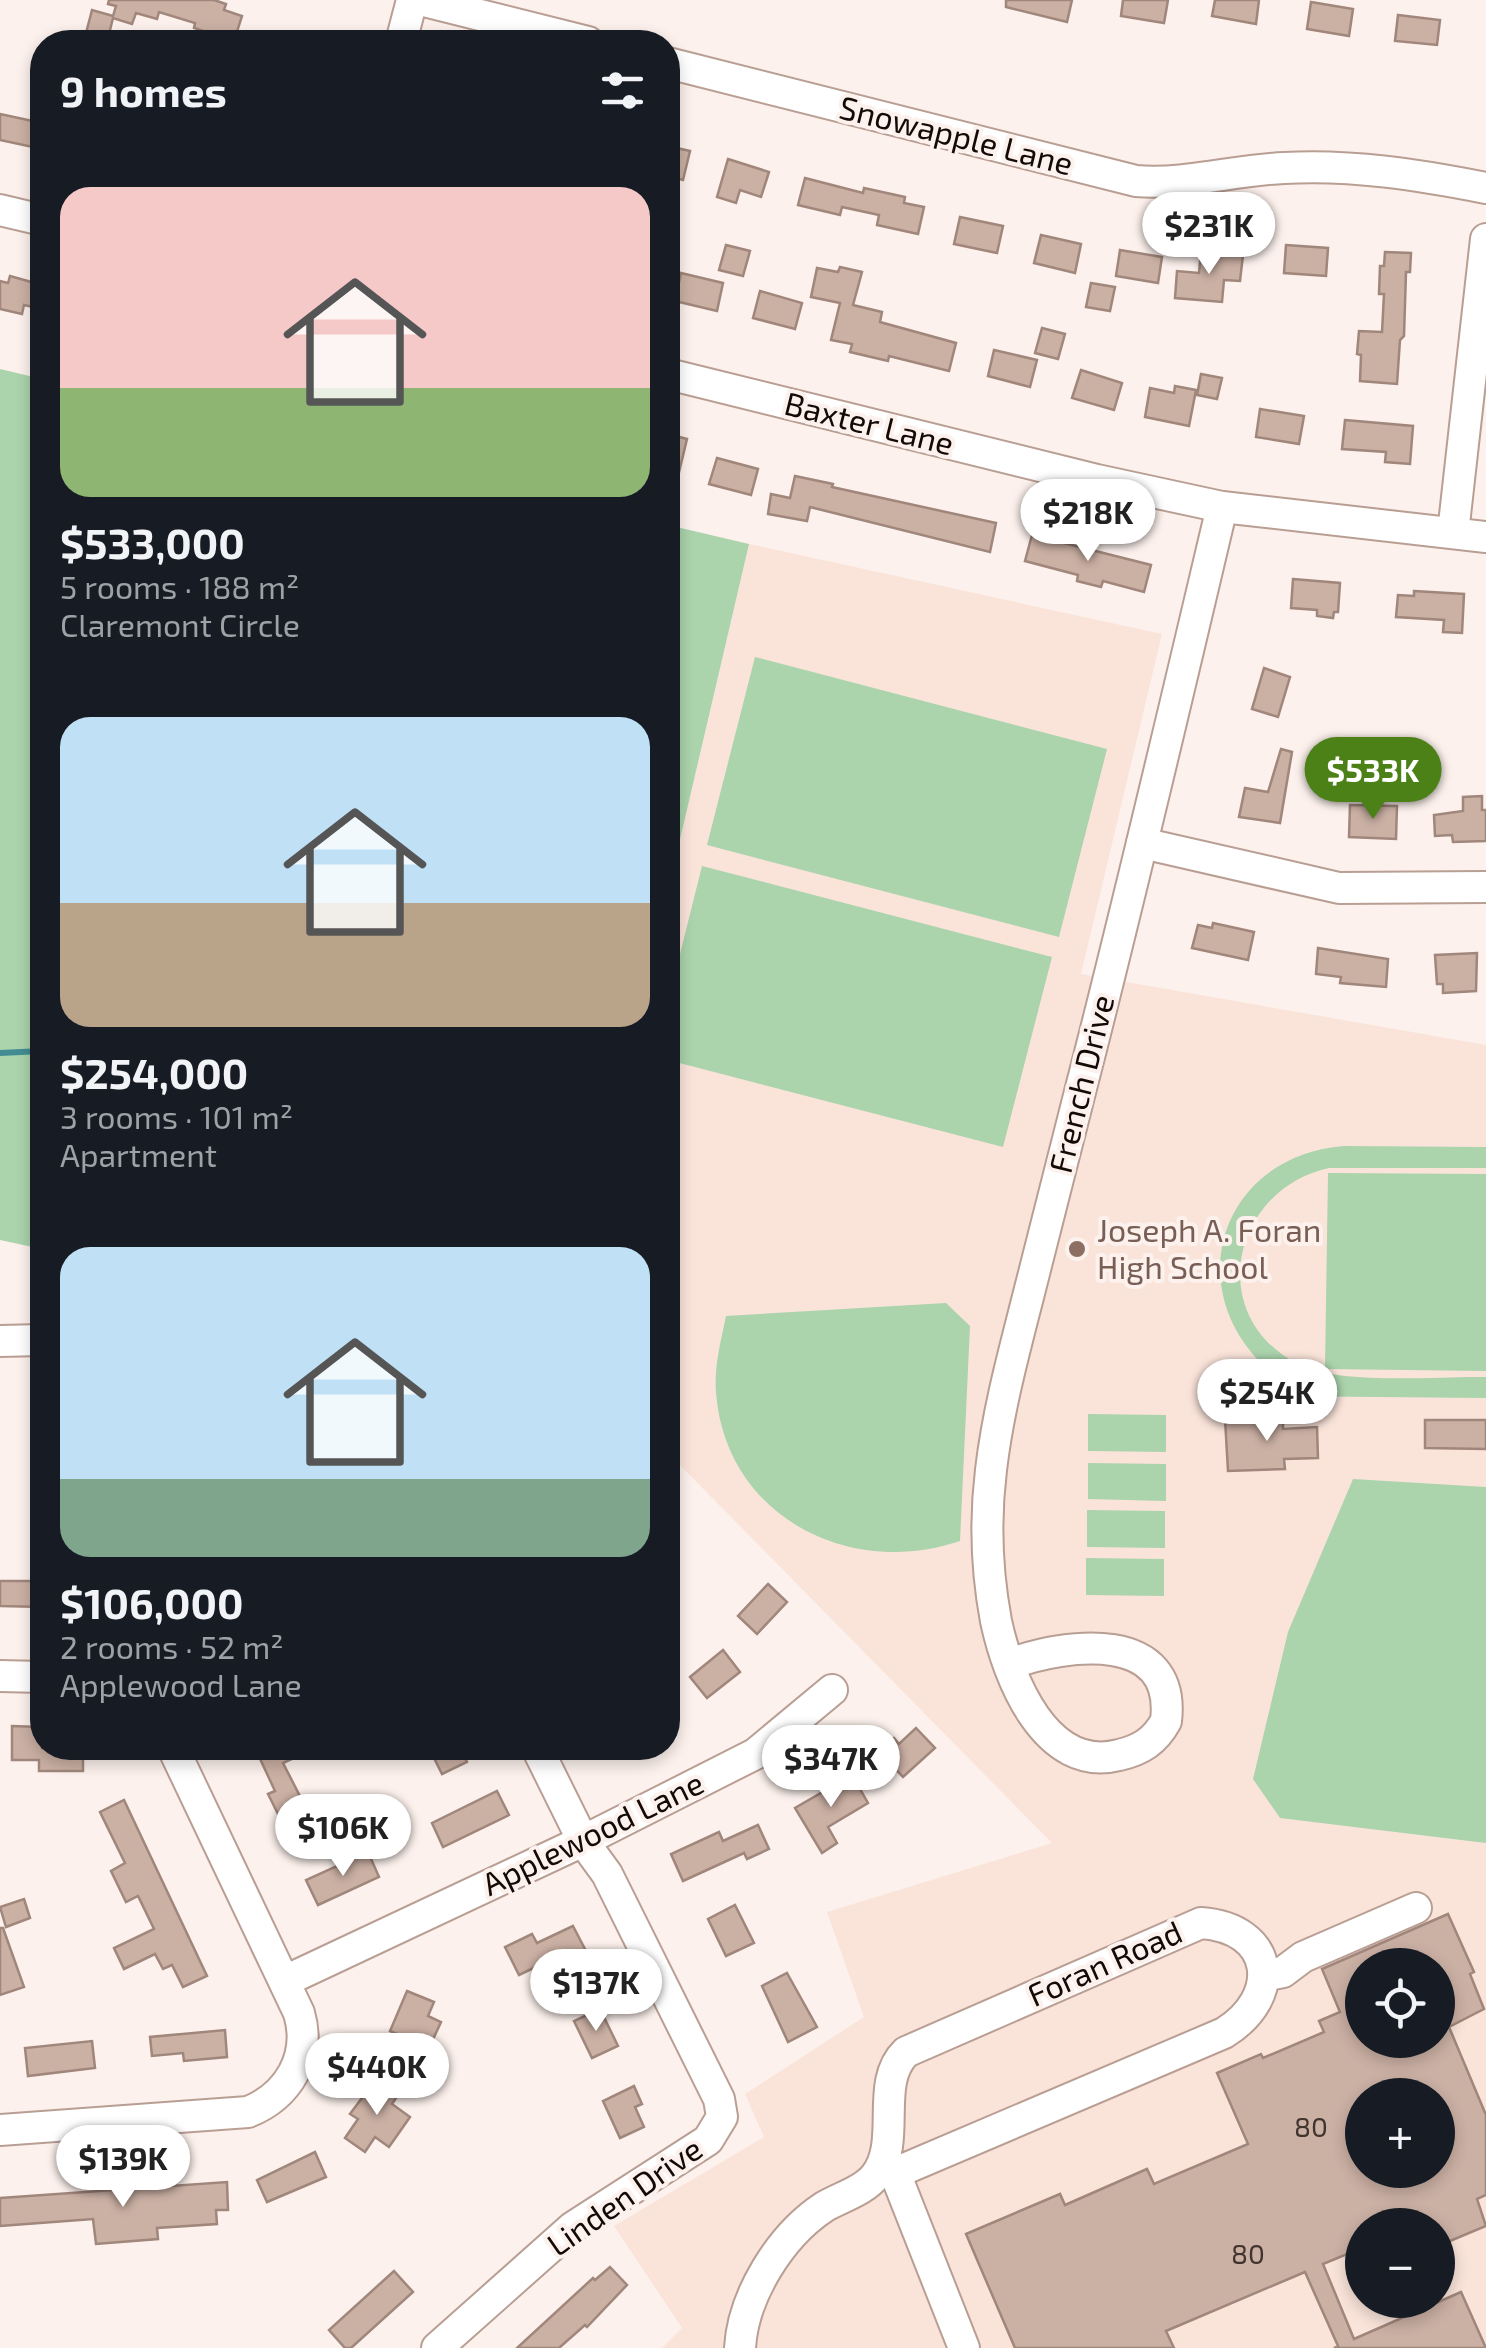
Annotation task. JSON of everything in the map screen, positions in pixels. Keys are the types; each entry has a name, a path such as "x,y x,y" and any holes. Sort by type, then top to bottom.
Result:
{"street":[{"path":"404,30 412,0"},
{"path":"420,0 540,30"},
{"name":"Snowapple Lane","path":"680,65 1136,181 1177,181 1320,166 1486,188"},
{"path":"0,210 30,217"},
{"path":"1453,533 1486,239"},
{"name":"Baxter Lane","path":"680,377 1222,507 1486,537"},
{"name":"French Drive","path":"1010,1664 1043,1652 1089,1649 1134,1655 1156,1672 1163,1686 1168,1709 1166,1722 1150,1743 1134,1751 1097,1758 1078,1756 1050,1736 1032,1712 1010,1664 996,1623 989,1554 993,1457 1004,1393 1222,507"},
{"path":"1142,842 1340,888 1486,887"},
{"path":"0,1341 30,1340"},
{"path":"0,1676 30,1677"},
{"name":"Applewood Lane","path":"286,1981 584,1841 756,1754 832,1690"},
{"path":"0,2130 248,2112 282,2092 301,2056 302,2023 286,1981 179,1760"},
{"path":"543,1760 584,1841"},
{"name":"Linden Drive","path":"437,2348 573,2227 708,2140 720,2124 722,2111 718,2099 607,1874 584,1841"},
{"path":"740,2348 746,2312 778,2254 801,2226 823,2208 886,2173 1224,2033 1253,2009 1261,1996 1264,1976 1283,1972 1303,1957 1416,1908"},
{"name":"Foran Road","path":"886,2173 892,2075 906,2052 1201,1923 1230,1927 1244,1935 1254,1947 1264,1976"},
{"path":"886,2173 964,2348"}],"shaded area":[{"name":"Joseph A. Foran High School","path":"749,544 1162,634 1081,974 1486,1045 1486,2348 662,2348 682,2328 614,2226 764,2137 745,2094 864,2017 827,1912 1052,1843 680,1465 680,840"}],"green space":[{"path":"0,369 30,376 30,1246 0,1240"},
{"path":"680,528 749,544 680,840"},
{"path":"755,657 1107,749 1059,937 707,845"},
{"path":"702,866 1052,957 1003,1147 680,1063 680,954"},
{"path":"1344,1146 1486,1147 1486,1168 1329,1168 1296,1180 1270,1200 1252,1226 1242,1255 1241,1285 1249,1315 1267,1341 1296,1363 1314,1370 1361,1377 1486,1377 1486,1398 1261,1396 1261,1375 1273,1374 1243,1342 1226,1306 1220,1269 1225,1234 1241,1201 1266,1175 1301,1155"},
{"path":"1328,1173 1486,1174 1486,1371 1325,1369"},
{"path":"946,1303 970,1326 960,1541 918,1551 876,1551 836,1543 800,1527 768,1504 742,1473 725,1436 716,1382 726,1316"},
{"path":"1088,1414 1166,1415 1166,1452 1088,1451"},
{"path":"1088,1463 1166,1464 1166,1501 1088,1499"},
{"path":"1353,1479 1486,1487 1486,1843 1280,1818 1253,1779 1288,1632"},
{"path":"1087,1510 1165,1511 1165,1548 1087,1547"},
{"path":"1086,1558 1164,1559 1164,1596 1086,1595"}],"building":[{"path":"109,0 214,0 226,4 224,10 242,16 238,30 200,30 194,28 195,23 159,12 157,19 136,13 132,24 113,18 110,30 87,30 92,10 113,16 116,6 108,4"},
{"path":"1006,0 1072,0 1067,22 1006,7"},
{"path":"1123,0 1168,0 1164,23 1121,16"},
{"path":"1215,0 1259,0 1256,24 1212,16"},
{"path":"1311,2 1353,9 1349,36 1307,29"},
{"path":"1398,15 1440,20 1437,45 1395,41"},
{"path":"0,114 30,120 30,146 0,140"},
{"path":"680,149 690,151 683,180 680,179"},
{"path":"728,159 769,172 761,197 740,190 736,203 717,197"},
{"path":"805,178 863,193 864,188 905,197 904,203 924,207 918,234 877,225 879,215 842,207 840,215 798,205"},
{"path":"960,217 1003,226 997,253 954,244"},
{"path":"1041,235 1081,244 1075,273 1034,263"},
{"path":"726,245 750,251 743,276 719,270"},
{"path":"1286,245 1328,248 1326,276 1284,273"},
{"path":"1120,250 1162,257 1158,283 1116,276"},
{"path":"1201,251 1243,255 1240,281 1224,280 1222,302 1175,298 1177,271 1199,273"},
{"path":"1385,252 1411,253 1397,384 1360,381 1361,355 1357,354 1359,331 1382,332 1384,294 1379,294 1380,266 1384,266"},
{"path":"840,267 862,272 853,305 882,312 880,322 956,343 949,371 889,356 888,361 850,352 852,344 831,340 840,303 811,297 817,268 838,272"},
{"path":"681,273 723,283 717,311 680,302"},
{"path":"10,276 30,282 30,306 24,305 22,314 0,309 0,281 8,283"},
{"path":"1091,283 1115,287 1110,311 1086,307"},
{"path":"760,291 802,303 795,329 753,318"},
{"path":"1042,328 1065,334 1058,359 1035,353"},
{"path":"994,350 1037,360 1030,387 988,376"},
{"path":"1081,370 1122,383 1114,410 1072,398"},
{"path":"1201,374 1222,378 1217,399 1197,395"},
{"path":"1175,386 1196,390 1189,426 1145,417 1150,388 1174,393"},
{"path":"1260,409 1304,416 1299,444 1256,437"},
{"path":"1345,420 1413,426 1410,464 1385,462 1386,452 1342,449"},
{"path":"680,437 687,439 680,468"},
{"path":"717,458 758,469 751,495 709,484"},
{"path":"795,476 996,523 990,552 810,507 807,521 768,514 771,494 790,498"},
{"path":"1032,535 1151,565 1144,592 1103,581 1101,587 1077,581 1078,575 1025,561"},
{"path":"1293,579 1340,583 1338,612 1334,612 1333,618 1317,616 1317,610 1291,608"},
{"path":"1414,591 1464,594 1462,633 1443,632 1444,620 1396,617 1398,595 1414,596"},
{"path":"1264,668 1290,677 1278,717 1252,709"},
{"path":"1281,749 1292,752 1280,823 1239,817 1245,788 1268,792"},
{"path":"1482,796 1486,841 1453,842 1452,835 1435,836 1434,815 1463,811 1463,797"},
{"path":"1350,805 1397,806 1396,839 1349,837"},
{"path":"1213,923 1254,932 1248,960 1192,948 1198,925 1212,928"},
{"path":"1318,948 1388,959 1386,987 1340,983 1341,977 1316,974"},
{"path":"1477,953 1476,991 1443,993 1443,984 1437,984 1435,955"},
{"path":"1283,1416 1283,1429 1317,1427 1318,1458 1284,1459 1285,1469 1228,1471 1225,1419"},
{"path":"1425,1420 1486,1420 1486,1449 1425,1448"},
{"path":"0,1581 30,1581 30,1607 0,1606"},
{"path":"768,1584 787,1602 757,1634 738,1616"},
{"path":"723,1650 740,1672 707,1698 690,1677"},
{"path":"12,1726 30,1727 30,1760 12,1760"},
{"path":"916,1728 935,1748 903,1777 879,1751 894,1738 899,1744"},
{"path":"39,1760 83,1760 83,1771 39,1771"},
{"path":"261,1760 289,1760 283,1763 304,1804 315,1798 323,1815 287,1832 268,1794 275,1791"},
{"path":"435,1760 466,1760 467,1762 442,1774"},
{"path":"852,1775 868,1803 828,1827 837,1843 822,1853 795,1808"},
{"path":"497,1791 509,1815 443,1847 432,1823"},
{"path":"124,1800 207,1976 183,1987 172,1965 163,1969 155,1954 124,1969 114,1948 154,1929 138,1896 126,1902 111,1871 125,1863 100,1812"},
{"path":"758,1825 769,1849 747,1859 744,1853 683,1881 671,1854 719,1832 723,1841"},
{"path":"368,1852 379,1877 318,1905 306,1880"},
{"path":"24,1899 30,1918 6,1927 0,1907"},
{"path":"735,1905 754,1943 726,1956 708,1919"},
{"path":"1448,1914 1474,1972 1470,1974 1484,2009 1455,2024 1455,1948 1370,1948"},
{"path":"573,1926 586,1951 548,1970 544,1963 519,1975 505,1947 532,1934 537,1943"},
{"path":"0,1928 24,1987 0,1995"},
{"path":"1345,1959 1345,2058 1455,2058 1455,2041 1486,2115 1486,2195 1477,2199 1486,2226 1455,2239 1455,2208 1345,2208 1345,2255 1323,2264 1354,2339 1402,2318 1455,2318 1455,2295 1461,2292 1486,2348 1334,2348 1338,2346 1305,2272 1166,2331 1174,2348 1015,2348 966,2234 1060,2194 1065,2205 1147,2169 1154,2184 1248,2144 1217,2073 1324,2032 1319,2021 1340,2012 1322,1969"},
{"path":"787,1973 817,2027 788,2042 762,1986"},
{"path":"407,1991 434,2002 428,2016 441,2022 430,2046 437,2050 426,2074 402,2063 411,2040 390,2031"},
{"path":"600,2009 618,2046 592,2058 574,2021"},
{"path":"225,2030 227,2057 184,2061 183,2053 152,2056 150,2037"},
{"path":"92,2041 95,2068 28,2076 25,2048"},
{"path":"376,2079 398,2095 392,2104 410,2117 389,2147 375,2137 365,2152 345,2138 358,2119 350,2114"},
{"path":"634,2086 642,2104 635,2107 644,2127 620,2138 603,2101"},
{"path":"315,2152 326,2177 267,2202 257,2180"},
{"path":"227,2182 228,2210 216,2210 217,2224 157,2228 158,2239 96,2244 93,2219 0,2226 0,2198"},
{"path":"610,2267 627,2285 587,2327 559,2348 517,2348 593,2278"},
{"path":"394,2271 413,2292 351,2348 345,2348 329,2330"}],"waterway":[{"path":"0,1053 30,1052"}],"place":[{"name":"Joseph A. Foran High School","path":"1077,1249"}]}
